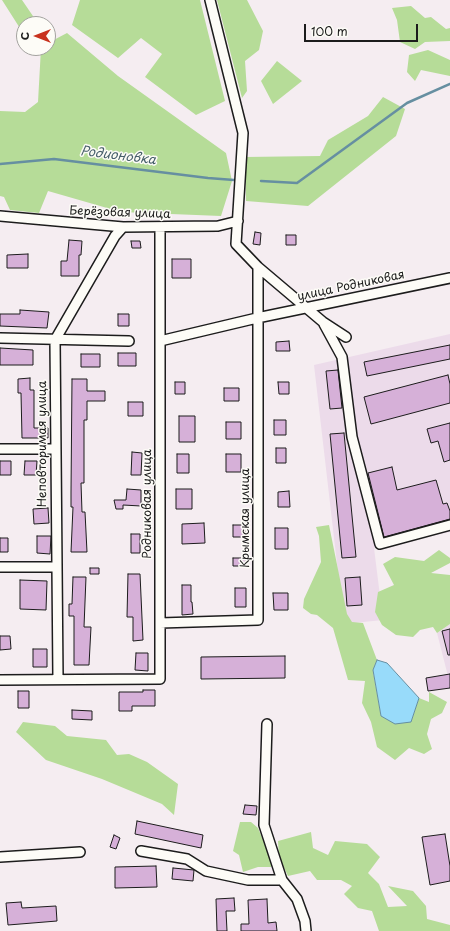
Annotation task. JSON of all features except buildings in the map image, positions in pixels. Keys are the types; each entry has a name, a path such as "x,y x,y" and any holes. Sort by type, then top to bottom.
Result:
{"street":[{"path":"210,0 243,133 236,244 258,266 306,308 323,322 346,337"},
{"name":"Берёзовая улица","path":"0,216 123,227 218,226 238,221"},
{"path":"55,340 115,236 123,227"},
{"name":"Родниковая улица","path":"58,679 160,679 160,227"},
{"path":"258,266 258,318"},
{"name":"улица Родниковая","path":"160,341 258,318 450,278"},
{"name":"Крымская улица","path":"160,623 258,620 258,318"},
{"path":"323,322 342,357 352,437 380,544 450,525"},
{"path":"0,338 129,341"},
{"name":"Неповторимая улица","path":"55,340 58,679"},
{"path":"0,449 56,449"},
{"path":"0,567 56,567"},
{"path":"0,680 58,679"},
{"path":"267,724 264,825 282,880 297,899 305,921 306,931"},
{"path":"141,851 187,859 206,871 248,880 282,880"},
{"path":"0,857 80,852"}],"shaded area":[{"path":"450,334 450,532 374,548 383,620 344,624 314,365"},
{"path":"450,624 450,684 437,633"}],"green space":[{"path":"2,0 22,0 33,16 16,16 16,22"},
{"path":"80,0 200,0 225,101 196,115 145,77 162,54 141,38 118,58 72,25"},
{"path":"217,0 247,0 263,31 259,50 245,61 247,91 242,98"},
{"path":"411,6 425,18 431,17 446,29 450,28 450,41 425,42 415,49 400,42 397,20 392,8"},
{"path":"67,33 118,76 226,153 232,181 221,216 121,212 48,191 39,213 10,210 4,197 0,196 0,111 25,112 38,102 41,56 56,56 56,39"},
{"path":"428,50 450,60 450,76 421,70 415,81 407,72 409,55"},
{"path":"277,61 302,81 273,104 261,81"},
{"path":"383,97 405,109 396,136 308,206 246,201 245,157 320,156 328,140 368,116"},
{"path":"329,525 347,614 352,622 363,623 377,660 373,671 381,716 411,721 419,698 429,702 429,692 447,702 442,713 431,719 427,734 432,749 424,754 409,748 395,760 377,747 371,722 362,703 365,681 348,680 333,628 317,615 311,614 303,608 304,599 321,562 319,536 316,527"},
{"path":"439,550 450,558 450,563 431,573 450,575 450,624 437,633 433,627 420,630 413,637 396,635 382,625 375,612 378,592 394,585 383,564 395,557 424,561"},
{"path":"23,722 55,726 67,736 106,740 117,755 129,754 147,762 178,784 174,815 162,804 102,779 46,760 16,732"},
{"path":"240,822 251,822 258,828 273,864 271,867 258,867 243,872 239,855 233,851"},
{"path":"311,832 313,848 328,855 335,841 367,844 380,857 368,873 379,884 388,907 407,906 388,886 413,891 426,906 427,919 450,925 450,931 379,931 372,911 358,908 344,894 352,886 341,880 317,880 310,871 288,876 279,857 278,841"}],"water":[{"path":"377,660 387,663 419,698 411,722 395,724 381,716 373,670"}],"waterway":[{"name":"Родионовка","path":"261,181 297,183 407,103 450,84"},
{"name":"Родионовка","path":"0,164 54,159 234,180"}]}
